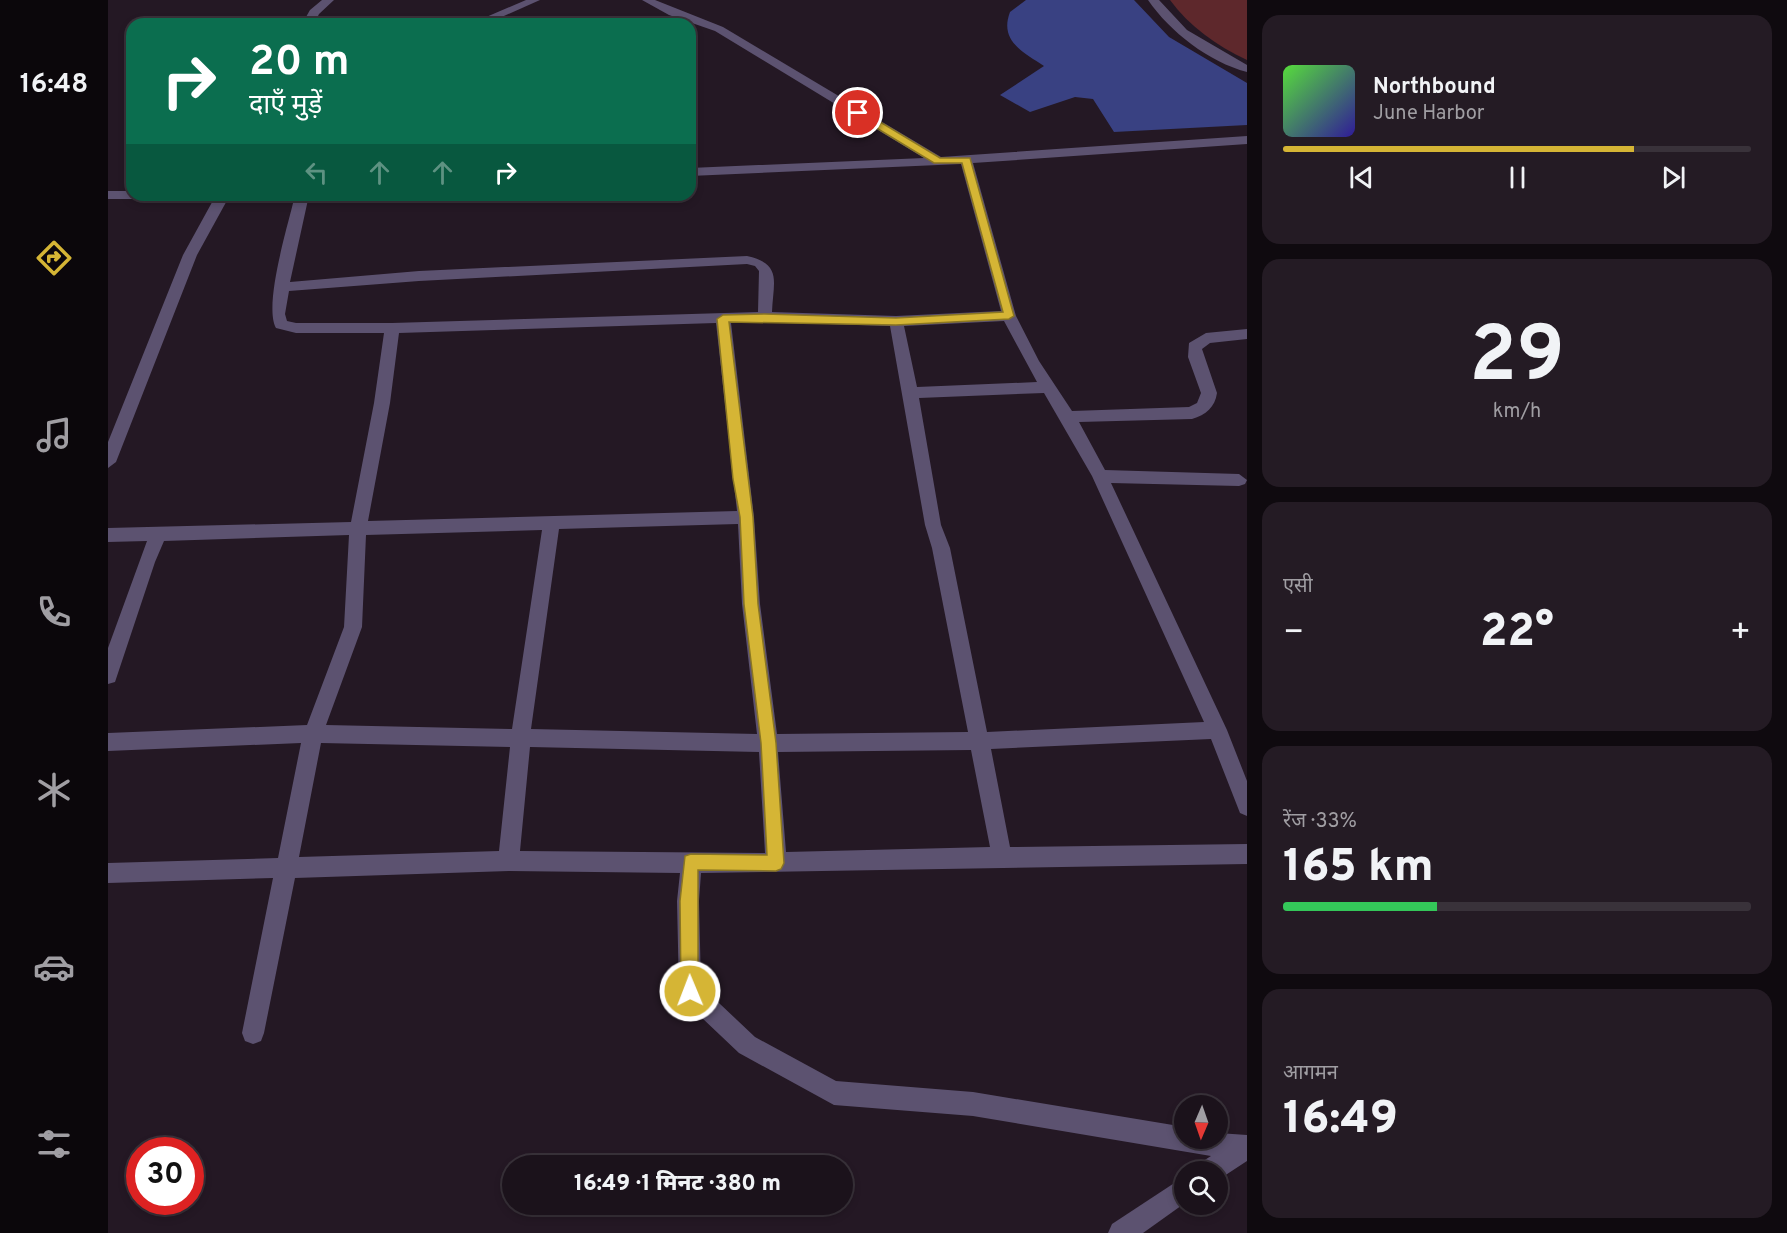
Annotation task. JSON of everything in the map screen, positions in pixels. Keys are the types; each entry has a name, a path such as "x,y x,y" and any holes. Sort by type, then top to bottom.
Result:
{"street":[{"path":"311,18 314,12 329,0"},
{"path":"491,18 535,0"},
{"path":"647,0 687,18"},
{"path":"1153,0 1166,17 1193,40 1247,69"},
{"path":"696,21 719,29 938,161"},
{"path":"696,172 966,160 1247,140"},
{"path":"966,160 1009,316 1046,387 1068,417 1100,476 1217,730 1247,806"},
{"path":"108,195 126,195"},
{"path":"108,462 190,255 220,201"},
{"path":"301,201 288,252 278,314 281,324 296,328 392,328 765,317 896,321 1009,316"},
{"path":"283,286 419,276 747,260 760,263 766,270 765,317"},
{"path":"723,319 746,517 751,604 768,743 776,863"},
{"path":"896,321 933,525 941,548 1002,857"},
{"path":"253,1033 288,868 313,734 353,627 358,528 382,403 392,328"},
{"path":"1068,417 1192,413 1205,408 1210,399 1209,389 1193,356 1194,347 1206,338 1247,334"},
{"path":"910,393 1046,387"},
{"path":"1100,476 1239,480"},
{"path":"108,535 746,517"},
{"path":"509,861 518,740 551,524"},
{"path":"108,676 146,562 159,534"},
{"path":"108,742 313,734 518,740 768,743 980,741 1217,730"},
{"path":"108,873 509,861 776,863 1247,854"},
{"path":"691,862 688,901 690,991 747,1046 834,1093 973,1104 1244,1148"},
{"path":"1225,1161 1244,1148"},
{"path":"1137,1229 1174,1197"}],"shaded area":[{"path":"1170,0 1247,0 1247,60 1204,34"}],"water":[{"path":"1026,0 1134,0 1169,37 1247,83 1247,125 1114,132 1093,99 1075,97 1030,112 1000,95 1044,66 1015,45 1008,31 1007,22 1010,12"}],"route":[{"path":"690,991 688,901 691,862 776,863 768,743 751,604 746,517 723,319 765,317 896,321 1009,316 966,160 938,161 858,113"}]}
